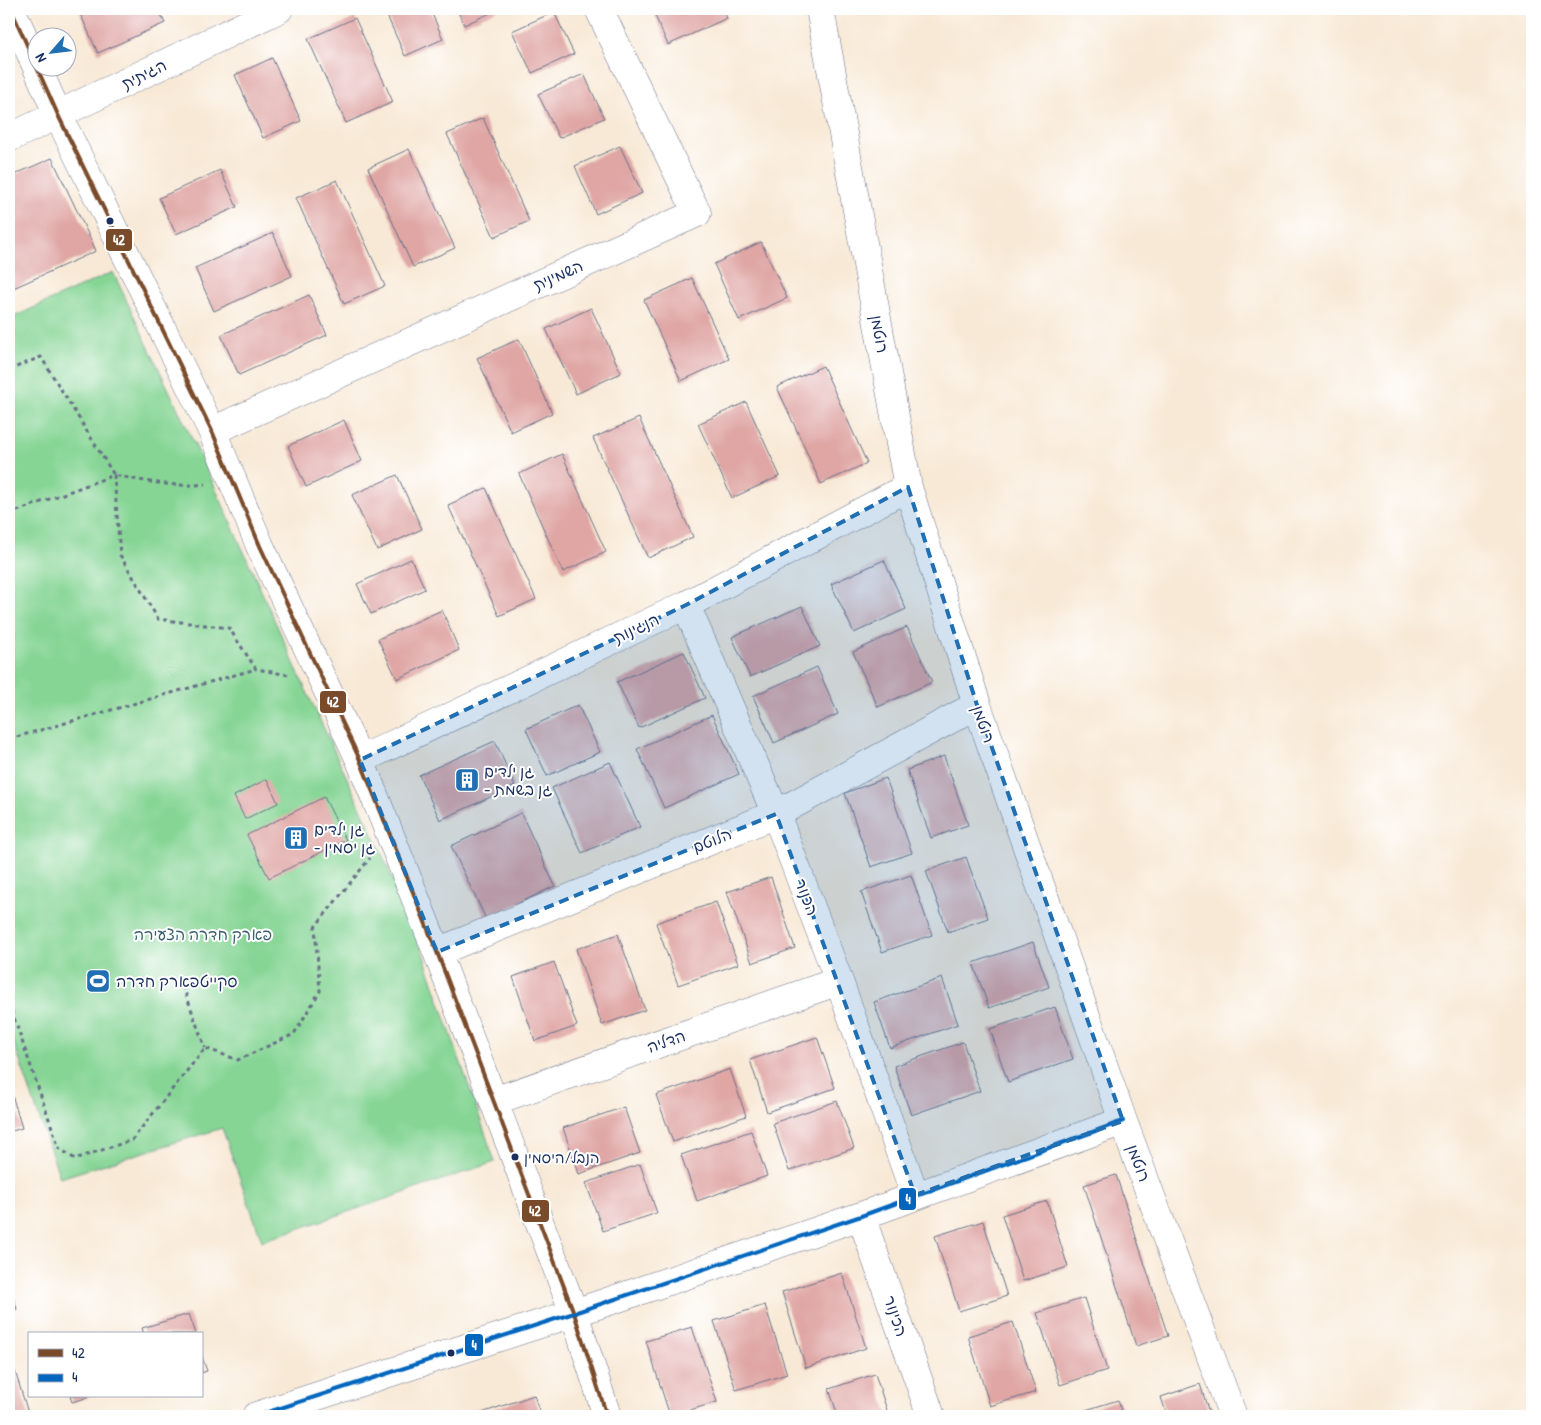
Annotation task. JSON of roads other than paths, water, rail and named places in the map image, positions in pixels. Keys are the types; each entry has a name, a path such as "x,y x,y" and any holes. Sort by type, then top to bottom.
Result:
{"street":[{"path":"11,9 58,115 212,431 260,546 360,760 494,1101 574,1314 607,1416"},
{"name":"הגיתית","path":"9,138 279,9"},
{"name":"השמינית","path":"212,431 697,213 599,9"},
{"name":"רוטמן","path":"820,9 908,487 977,706 1124,1121 1233,1416"},
{"name":"הנגינות","path":"360,760 686,605 908,487"},
{"name":"הכנור","path":"686,605 776,814 839,981 915,1195"},
{"name":"הלוטם","path":"437,952 776,814 977,706"},
{"name":"הדליה","path":"494,1101 839,981"},
{"path":"256,1416 574,1314 861,1216 1124,1121"},
{"name":"הכינור","path":"861,1216 931,1416"}],"place":[{"name":"גן ילדים - גן בשמת","path":"467,780"},
{"name":"גן ילדים - גן יסמין","path":"296,838"},
{"name":"סקייטפארק חדרה","path":"98,981"},
{"name":"הנבל/היסמין","path":"515,1157"}],"park label":[{"name":"פארק חדרה הצעירה","path":"203,934"}]}
